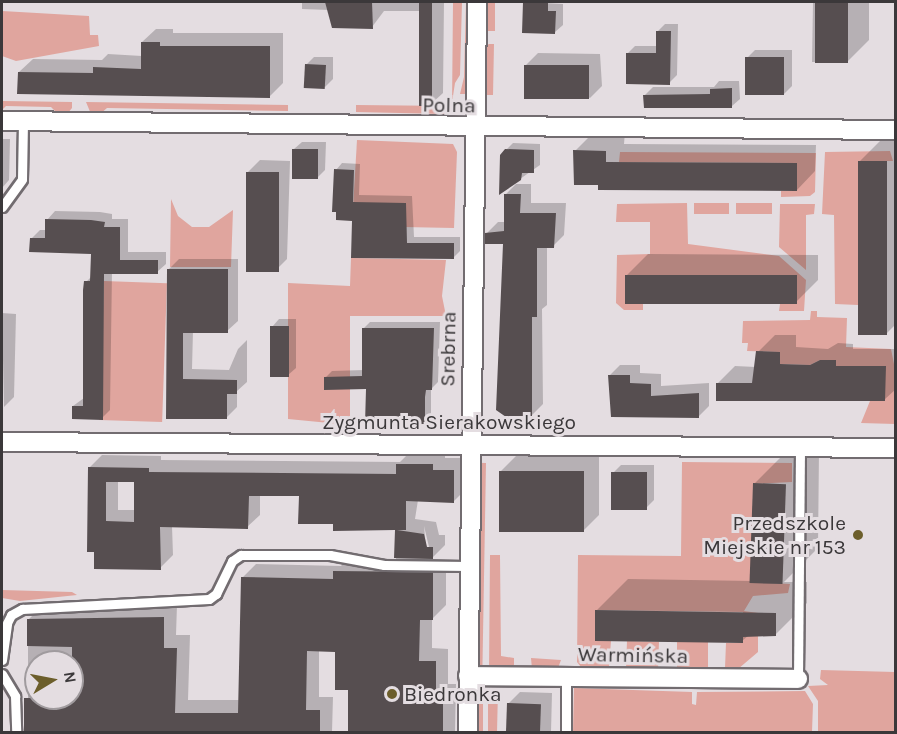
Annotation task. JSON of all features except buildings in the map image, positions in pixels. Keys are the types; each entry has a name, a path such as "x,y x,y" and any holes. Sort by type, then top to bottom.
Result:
{"street":[{"name":"Srebrna","path":"468,732 469,444 477,2"},
{"name":"Polna","path":"2,121 896,130"},
{"name":"Zygmunta Sierakowskiego","path":"2,442 896,448"},
{"name":"Warmińska","path":"468,676 798,679"}],"lane":[{"path":"2,207 22,179 22,122"},
{"path":"798,679 800,449"},
{"path":"2,660 11,615 22,609 209,599 216,594 232,561 241,555 330,555 384,565 468,566"},
{"path":"2,674 15,696 16,732"},
{"path":"566,677 566,732"}],"shaded area":[{"path":"453,2 462,2 460,75 455,83 452,102"},
{"path":"466,2 467,94 460,94 464,77"},
{"path":"485,2 495,2 495,31 485,31"},
{"path":"2,11 89,16 90,35 98,35 99,46 16,61 2,56"},
{"path":"494,44 493,95 484,95 484,47"},
{"path":"2,101 72,102 72,108 67,114 58,114 51,107 6,106 2,110"},
{"path":"86,102 288,105 288,111 107,108 100,114 91,114"},
{"path":"356,105 451,106 451,109 444,114 356,112"},
{"path":"357,140 453,144 457,152 454,228 352,226"},
{"path":"890,151 893,161 858,161 858,305 835,304 834,215 822,214 825,152"},
{"path":"620,152 816,153 815,192 810,196 781,197 781,191 797,191 797,163 619,162"},
{"path":"171,199 178,216 192,227 209,227 233,210 231,267 170,267"},
{"path":"687,203 688,244 779,256 806,280 804,311 779,311 780,304 625,275 625,303 643,304 643,310 624,310 616,303 617,255 650,254 650,222 616,222 617,204"},
{"path":"694,203 729,203 729,214 694,214"},
{"path":"736,203 772,203 772,214 736,214"},
{"path":"780,204 815,204 814,214 806,215 806,270 779,247"},
{"path":"351,258 446,260 442,296 446,316 350,316 350,425 288,419 288,283 350,286"},
{"path":"104,281 167,283 162,422 99,420"},
{"path":"811,311 817,311 817,317 847,318 846,347 891,349 895,369 895,424 861,423 870,401 885,401 885,366 836,366 836,360 820,360 810,365 780,364 780,352 747,351 748,343 742,343 743,321 810,320"},
{"path":"682,462 792,463 792,482 753,484 752,582 790,584 788,593 753,596 744,611 758,613 758,652 738,669 725,668 726,643 743,643 743,612 596,610 595,640 611,641 609,667 581,667 577,662 578,555 681,556"},
{"path":"476,463 486,463 482,672 472,672"},
{"path":"490,555 500,555 501,656 514,658 514,665 506,671 489,672"},
{"path":"2,590 72,592 77,595 20,601 2,598"},
{"path":"627,641 659,642 658,669 626,668"},
{"path":"677,642 708,642 708,667 677,667"},
{"path":"531,658 561,660 558,668 550,673 532,669"},
{"path":"821,670 895,672 895,732 818,732 818,701 808,686 828,685 820,679"},
{"path":"483,685 483,732 473,732 475,690"},
{"path":"574,688 692,692 692,704 696,705 697,692 805,691 813,704 812,732 573,732"},
{"path":"498,690 497,732 488,732 488,691"}],"place":[{"name":"Przedszkole Miejskie nr 153","path":"858,535"},
{"name":"Biedronka","path":"392,694"}]}
